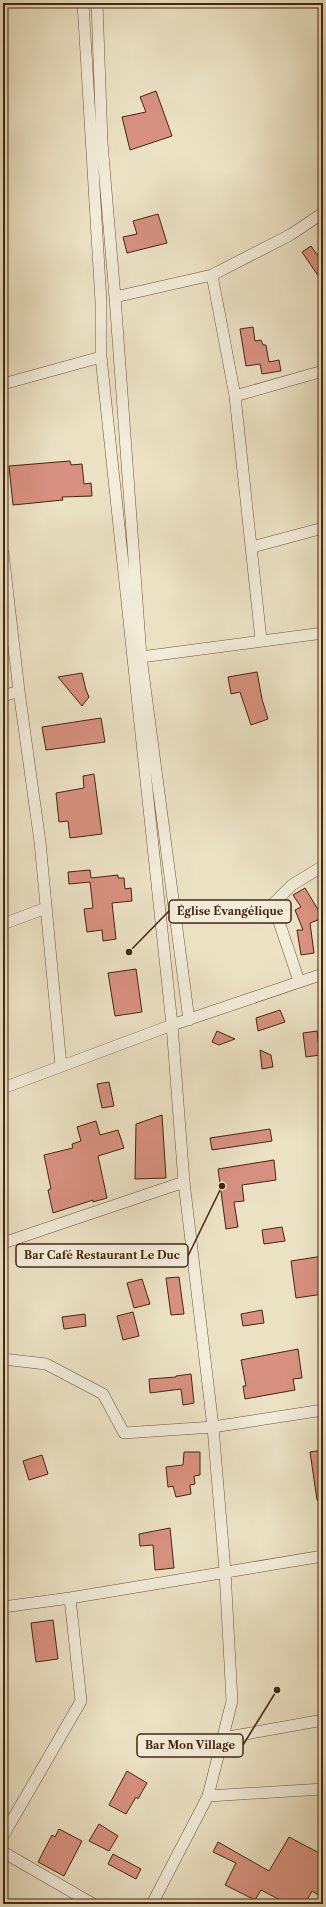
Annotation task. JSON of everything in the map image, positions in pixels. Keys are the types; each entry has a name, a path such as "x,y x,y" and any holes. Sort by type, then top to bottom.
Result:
{"street":[{"path":"83,3 101,302 101,357 172,1025 184,1182 213,1427 225,1571 232,1701 224,1738 208,1796 152,1904"},
{"path":"97,3 102,144 115,297 140,657 189,1020"},
{"path":"115,297 212,275 290,235 323,213"},
{"path":"212,275 235,396 261,640"},
{"path":"3,384 101,357"},
{"path":"235,396 323,371"},
{"path":"252,547 323,528"},
{"path":"3,553 19,691 40,842 61,1066"},
{"path":"140,657 323,633"},
{"path":"3,696 19,691"},
{"path":"299,981 273,904 292,885 323,866"},
{"path":"3,924 46,908"},
{"path":"3,1088 172,1025 323,974"},
{"path":"3,1243 184,1182"},
{"path":"3,1359 46,1364 103,1394 124,1433 213,1427 323,1410"},
{"path":"3,1607 70,1598 225,1571 323,1556"},
{"path":"3,1836 81,1701 70,1598"},
{"path":"224,1738 323,1720"},
{"path":"208,1796 323,1790"},
{"path":"3,1852 93,1904"}],"building":[{"path":"156,91 172,136 130,150 122,117 146,112 140,97"},
{"path":"158,214 167,243 127,253 123,237 137,234 133,221"},
{"path":"311,246 318,256 323,252 323,283 302,252"},
{"path":"253,327 255,341 261,340 263,345 266,345 269,362 279,360 281,371 262,374 260,364 246,366 240,329"},
{"path":"70,461 71,465 82,464 84,484 91,483 92,496 62,497 63,500 13,505 9,466"},
{"path":"257,672 262,699 268,719 251,725 240,692 231,694 228,677"},
{"path":"82,673 89,697 82,706 58,677"},
{"path":"101,718 105,742 46,750 42,727"},
{"path":"94,774 102,834 70,838 68,821 59,822 56,793 84,788 83,776"},
{"path":"90,870 91,878 118,875 118,878 124,878 125,889 131,888 132,901 112,903 116,939 103,941 102,930 87,932 84,909 93,908 90,882 69,884 68,872"},
{"path":"305,888 323,918 310,923 314,953 301,955 297,930 303,930 295,910 301,907 293,895"},
{"path":"136,969 142,1012 115,1016 108,973"},
{"path":"280,1010 285,1022 258,1031 256,1018"},
{"path":"217,1031 235,1039 219,1045 212,1042"},
{"path":"317,1031 320,1055 306,1057 303,1033"},
{"path":"260,1050 271,1055 273,1067 262,1069"},
{"path":"109,1082 114,1106 102,1108 97,1084"},
{"path":"162,1115 166,1178 135,1179 136,1124"},
{"path":"96,1121 100,1135 118,1130 124,1148 98,1156 107,1198 93,1202 93,1200 53,1213 48,1190 51,1189 44,1155 73,1148 72,1144 81,1141 77,1127"},
{"path":"270,1129 272,1141 212,1150 210,1138"},
{"path":"274,1160 276,1180 242,1185 244,1201 234,1202 238,1227 226,1229 218,1169"},
{"path":"282,1227 285,1241 264,1244 262,1230"},
{"path":"323,1256 323,1294 296,1298 291,1261"},
{"path":"179,1277 184,1314 171,1315 166,1278"},
{"path":"142,1279 150,1304 134,1308 127,1283"},
{"path":"262,1310 264,1323 243,1326 241,1314"},
{"path":"133,1312 139,1336 123,1340 117,1316"},
{"path":"85,1314 86,1326 64,1329 62,1317"},
{"path":"298,1349 302,1378 293,1379 295,1390 245,1399 243,1386 246,1386 241,1360"},
{"path":"191,1374 194,1403 183,1405 181,1389 150,1393 149,1379 176,1377"},
{"path":"323,1450 323,1500 317,1500 310,1452"},
{"path":"184,1452 200,1452 200,1475 194,1476 195,1484 190,1485 191,1494 176,1497 173,1486 168,1487 166,1467 183,1465"},
{"path":"42,1455 48,1474 29,1480 23,1461"},
{"path":"170,1528 174,1568 155,1570 153,1545 140,1546 139,1534"},
{"path":"53,1620 58,1659 36,1662 31,1623"},
{"path":"127,1771 147,1783 138,1799 136,1797 126,1814 109,1805"},
{"path":"99,1824 118,1836 109,1851 89,1841"},
{"path":"59,1829 82,1841 64,1876 38,1862 52,1835 55,1837"},
{"path":"289,1837 323,1855 323,1898 312,1891 306,1902 301,1899 298,1904 288,1904 261,1890 255,1900 225,1885 236,1863 213,1852 218,1842 269,1871"},
{"path":"113,1854 141,1869 136,1879 108,1864"}],"place":[{"name":"Église Évangélique","path":"129,952"},
{"name":"Bar Café Restaurant Le Duc","path":"222,1186"},
{"name":"Bar Mon Village","path":"277,1690"}]}
